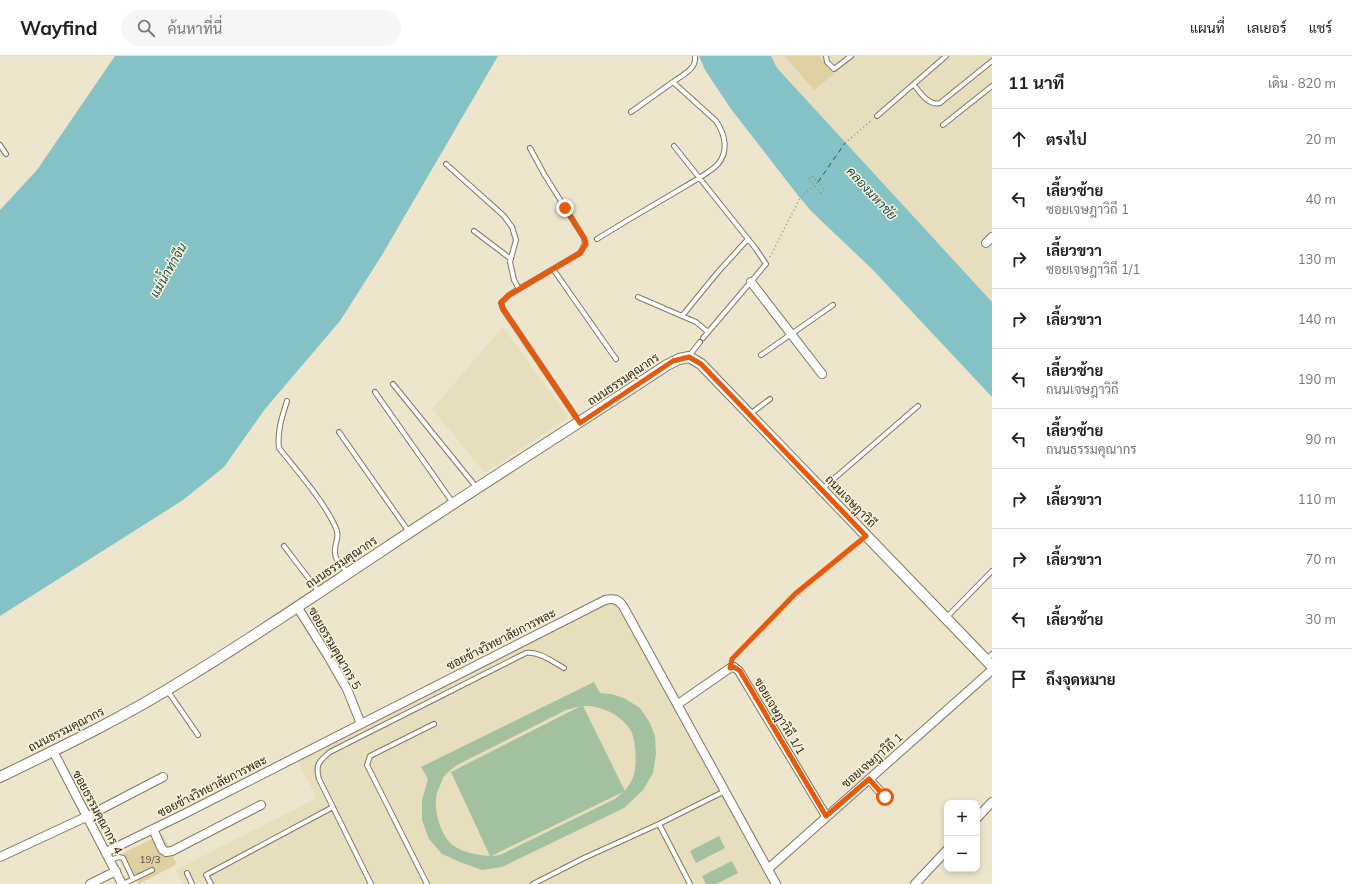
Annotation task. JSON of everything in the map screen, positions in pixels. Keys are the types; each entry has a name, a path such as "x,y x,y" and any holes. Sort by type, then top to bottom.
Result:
{"street":[{"path":"751,282 822,374"},
{"name":"ถนนธรรมคุณากร","path":"0,777 123,715 167,690 298,608 348,573 673,361 689,357"},
{"name":"ถนนเจษฎาวิถี","path":"689,357 701,364 946,618 990,660"},
{"name":"ซอยข้างวิทยาลัยการพละ","path":"106,852 153,830 605,600 610,599 619,601 623,606 776,884"},
{"name":"ซอยธรรมคุณากร 5","path":"298,608 347,689 361,724"},
{"name":"ซอยเจษฎาวิถี 1/1","path":"730,668 734,667 740,671 826,816"},
{"path":"678,704 730,668"},
{"name":"ซอยเจษฎาวิถี 1","path":"768,869 992,670"},
{"name":"ซอยธรรมคุณากร 4","path":"53,751 123,884"},
{"path":"0,857 88,816 163,777"},
{"path":"869,779 885,797"},
{"path":"980,815 992,802"},
{"path":"153,830 162,849 166,852 172,851 261,805"},
{"path":"915,884 944,853"},
{"path":"90,884 116,871"}],"lane":[{"path":"631,112 694,66 696,61 695,56"},
{"path":"826,56 827,62 834,69 851,56"},
{"path":"877,116 946,56"},
{"path":"914,85 929,101 936,104 940,103 992,61"},
{"path":"597,239 699,178 717,164 724,150 725,139 716,121 674,82"},
{"path":"943,126 992,86"},
{"path":"0,145 6,154"},
{"path":"674,146 766,264 708,332 689,357"},
{"path":"530,148 586,244 580,253 501,302 503,309 580,423"},
{"path":"446,164 504,216 512,227 516,240 510,262 514,280 520,289"},
{"path":"474,231 511,259"},
{"path":"682,316 718,272 748,239"},
{"path":"553,270 616,359"},
{"path":"638,297 696,322 708,332"},
{"path":"761,355 833,306"},
{"path":"393,384 478,488"},
{"path":"374,392 454,504"},
{"path":"749,414 770,399"},
{"path":"287,400 279,424 279,448 335,524 338,537 335,552 337,560 348,573"},
{"path":"822,490 918,406"},
{"path":"339,432 409,533"},
{"path":"284,546 320,593"},
{"path":"946,618 992,571"},
{"path":"371,884 317,771 318,764 323,758 330,752 526,653 532,652 538,654 564,668"},
{"path":"167,690 198,735"},
{"path":"428,884 367,765 370,756 434,724"},
{"path":"533,884 725,791"},
{"path":"211,884 206,876 334,807"},
{"path":"659,824 690,884"},
{"path":"110,860 119,857 123,858 133,879"},
{"path":"123,884 152,870"},
{"path":"187,873 192,884"}],"path":[{"path":"845,143 877,116"},
{"path":"812,176 818,182 824,190 821,193 808,179 812,176"},
{"path":"766,264 800,198 818,182"},
{"path":"730,668 732,659 795,594 866,536"}],"shaded area":[{"path":"771,56 992,56 992,302 777,68"},
{"path":"503,327 568,417 485,473 432,409"},
{"path":"610,603 617,604 620,607 770,884 183,884 176,870 317,798 298,762"}],"green space":[{"path":"594,682 600,693 611,694 624,698 640,708 650,723 655,736 656,754 653,773 643,790 624,808 502,867 482,870 442,854 429,839 422,820 422,800 428,779 421,767","holes":["581,706 451,772 490,856 471,853 454,846 446,837 440,825 436,811 436,796 444,776 457,765 566,710","583,706 604,709 617,716 627,725 633,735 636,752 636,764 633,778 625,791","623,792 615,799 500,855 491,856"]},
{"path":"719,836 725,848 696,863 690,851"},
{"path":"732,861 738,873 716,884 706,884 702,876"}],"water":[{"name":"แม่น้ำท่าจีน","path":"115,56 498,56 382,255 340,321 265,409 224,467 183,500 0,616 0,210 37,170"},
{"name":"คลองมหาชัย","path":"699,56 771,56 777,68 992,302 992,397 872,269 812,212 731,109 705,70"}],"building":[{"path":"785,56 819,56 834,74 814,90"},
{"path":"162,834 177,864 139,884 123,853"}],"ferry route":[{"path":"818,182 845,143"}],"route":[{"path":"565,208 584,238 586,244 583,249 580,253 509,295 501,302 503,309 580,423 673,361 689,357 701,364 866,536 795,594 732,659 730,668 734,667 740,671 826,816 869,779 885,797"}]}
